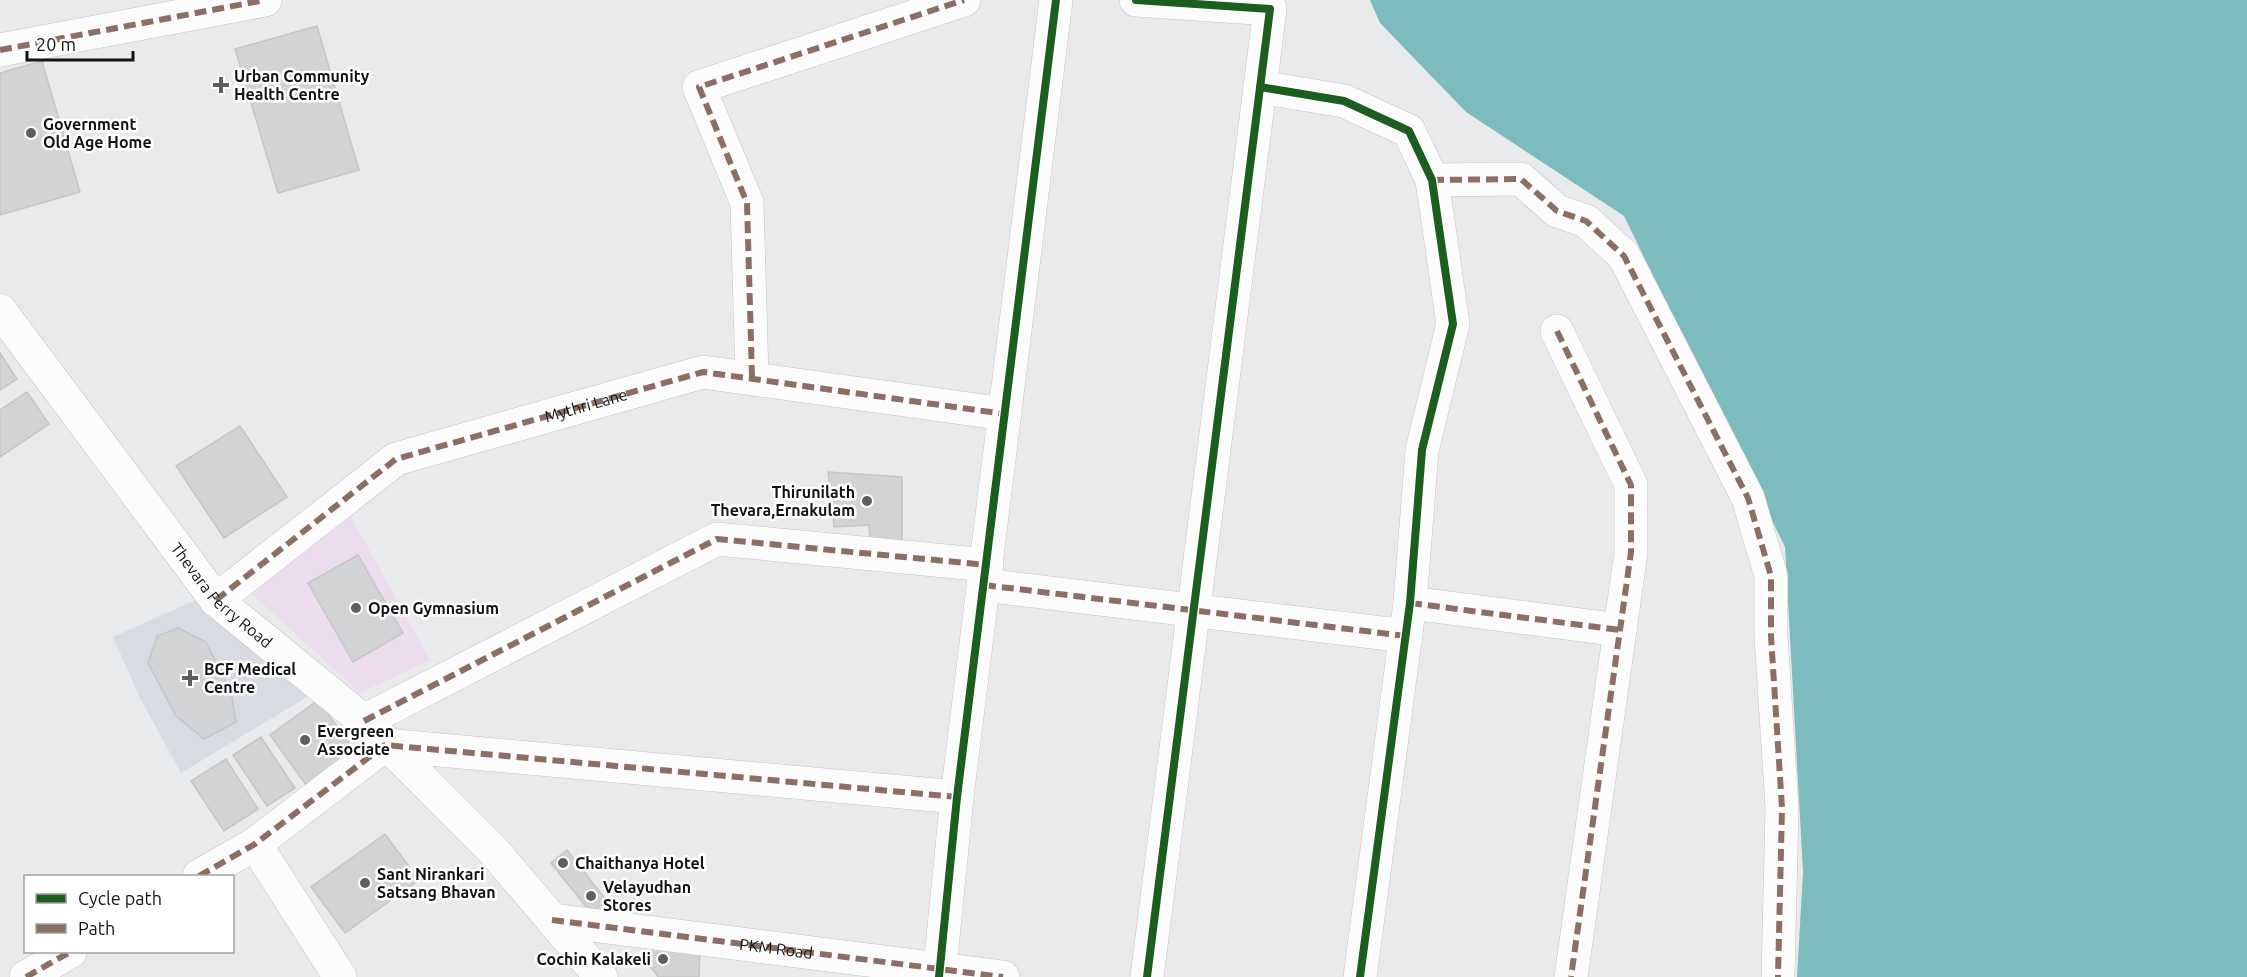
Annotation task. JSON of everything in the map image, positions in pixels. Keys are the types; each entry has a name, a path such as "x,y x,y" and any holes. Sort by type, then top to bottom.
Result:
{"street":[{"path":"0,50 265,0"},
{"path":"752,377 747,203 699,87 964,0"},
{"path":"940,973 957,797 1056,0"},
{"path":"1136,0 1270,9 1147,977"},
{"path":"1260,87 1344,101 1409,131 1432,180 1453,324 1422,450 1410,603 1360,977"},
{"path":"1432,180 1521,179 1557,211 1586,221 1624,256 1748,498 1771,576 1771,636 1782,808 1778,977"},
{"name":"Thevara Ferry Road","path":"0,310 216,600 363,721 491,849 601,977"},
{"path":"1557,331 1631,485 1631,552 1571,977"},
{"name":"Mythri Lane","path":"216,600 396,459 703,372 1005,414"},
{"path":"363,721 717,539 985,575 1194,610 1406,636"},
{"path":"1410,603 1620,630"},
{"path":"201,875 255,844 385,745 957,797"},
{"path":"255,844 340,977"},
{"name":"PKM Road","path":"552,920 940,973 1003,977"},
{"path":"27,977 67,953"}],"shaded area":[{"path":"351,517 430,660 360,693 250,592"},
{"path":"198,599 307,697 181,773 140,698 113,637"}],"water":[{"path":"1370,0 2247,0 2247,977 1797,977 1803,872 1785,547 1624,216 1466,112 1380,23"}],"building":[{"path":"317,26 359,170 278,193 235,49"},
{"name":"Government Old Age Home","path":"42,61 80,192 0,215 0,73"},
{"path":"0,353 17,379 0,390"},
{"path":"27,392 49,424 0,457 0,410"},
{"path":"240,426 287,497 224,538 176,466"},
{"name":"Thirunilath Thevara,Ernakulam","path":"828,472 902,477 902,540 870,538 869,525 834,527"},
{"name":"Open Gymnasium","path":"358,555 403,633 353,662 308,583"},
{"name":"BCF Medical Centre","path":"178,628 206,642 231,692 236,722 204,739 176,716 148,663 157,636"},
{"path":"318,700 354,750 306,785 270,735"},
{"path":"261,737 295,788 267,806 233,755"},
{"path":"226,759 258,809 224,831 191,781"},
{"name":"Sant Nirankari Satsang Bhavan","path":"385,834 419,880 345,933 311,887"},
{"path":"567,850 607,901 591,913 551,863"},
{"path":"652,943 700,951 699,977 658,977 641,953"}],"marked path":[{"path":"0,50 265,0"},
{"path":"752,377 747,203 699,87 964,0"},
{"path":"1432,180 1521,179 1557,211 1586,221 1624,256 1748,498 1771,576 1771,636 1782,808 1778,977"},
{"path":"1557,331 1631,485 1631,552 1571,977"},
{"path":"216,600 396,459 703,372 1005,414"},
{"path":"364,721 717,539 987,565"},
{"path":"984,585 1406,636"},
{"path":"1410,603 1620,630"},
{"path":"201,875 255,844 385,745 957,797"},
{"path":"552,920 1003,977"},
{"path":"26,977 68,953"}],"cycle path":[{"path":"939,977 957,797 1056,0"},
{"path":"1136,0 1270,9 1147,977"},
{"path":"1260,87 1344,101 1409,131 1432,180 1453,324 1422,450 1410,603 1360,977"}],"place":[{"name":"Urban Community Health Centre","path":"221,85"},
{"name":"Government Old Age Home","path":"31,133"},
{"name":"Thirunilath Thevara,Ernakulam","path":"867,501"},
{"name":"Open Gymnasium","path":"356,608"},
{"name":"BCF Medical Centre","path":"190,678"},
{"name":"Evergreen Associate","path":"305,740"},
{"name":"Chaithanya Hotel","path":"563,863"},
{"name":"Sant Nirankari Satsang Bhavan","path":"365,883"},
{"name":"Velayudhan Stores","path":"591,896"},
{"name":"Cochin Kalakeli","path":"663,959"}]}
